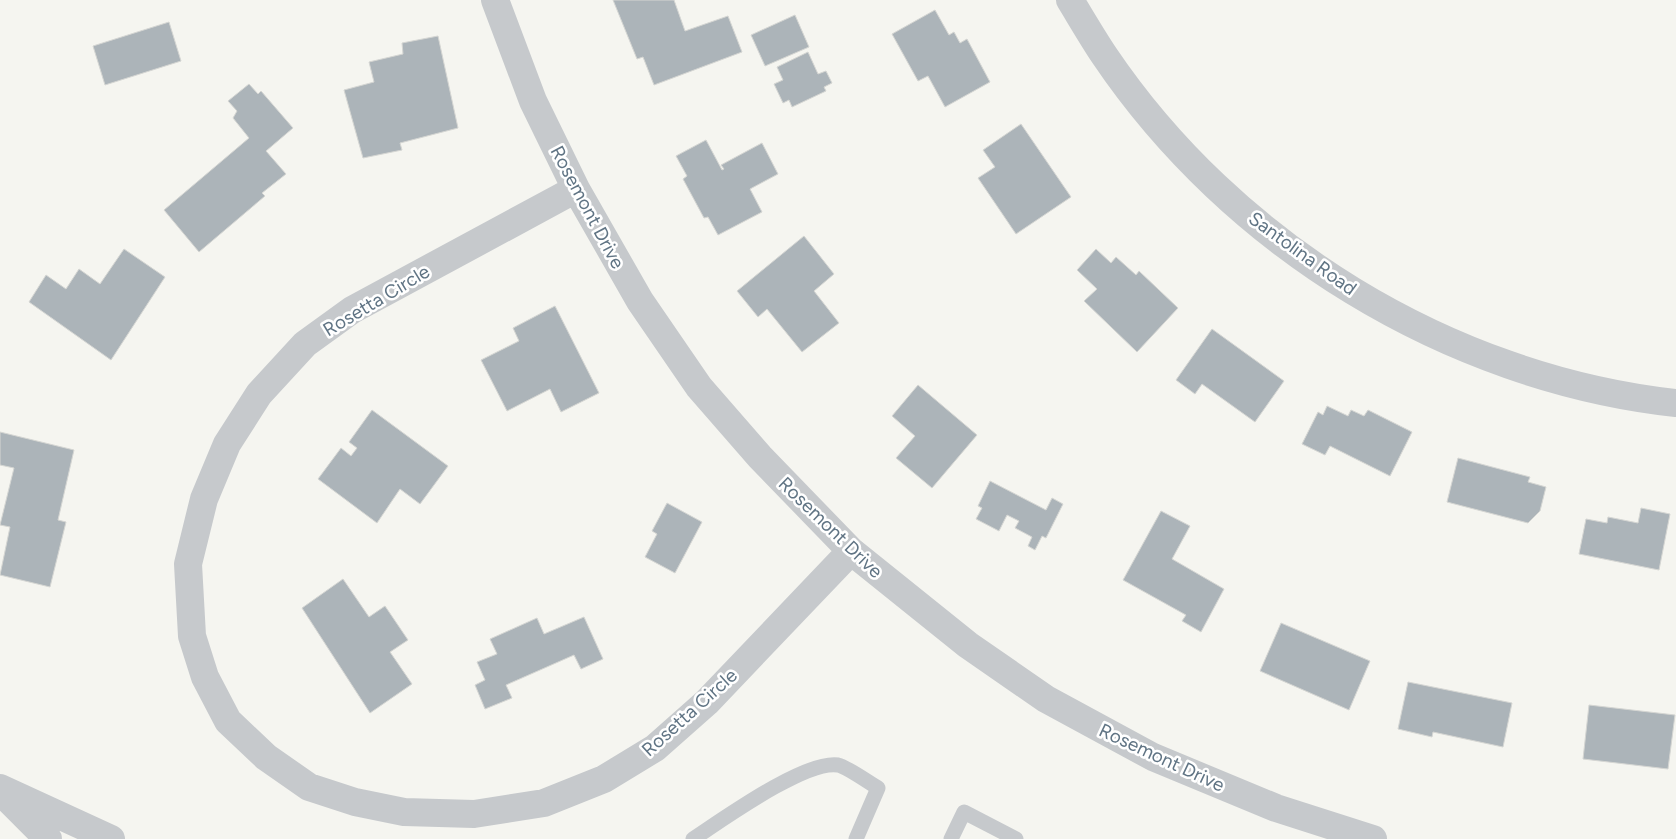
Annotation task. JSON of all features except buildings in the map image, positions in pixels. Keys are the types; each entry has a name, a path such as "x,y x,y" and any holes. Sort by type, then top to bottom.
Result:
{"street":[{"name":"Rosemont Drive","path":"495,0 533,101 576,189 640,301 699,387 767,464 851,551 968,645 1046,699 1153,757 1276,808 1373,839"},
{"name":"Santolina Road","path":"1070,0 1104,56 1147,111 1191,161 1238,206 1331,278 1455,345 1521,371 1580,388 1676,404"},
{"name":"Rosetta Circle","path":"576,189 352,310 305,344 259,394 227,444 208,490 188,564 192,636 206,677 228,721 266,758 309,786 355,802 404,812 474,814 544,803 604,779 655,748 707,702 851,551"},
{"path":"0,789 48,839"},
{"path":"0,789 111,839"}],"lane":[{"path":"693,839 797,776 811,769 838,765 878,788 856,839"},
{"path":"951,839 964,812 1016,839"}]}
